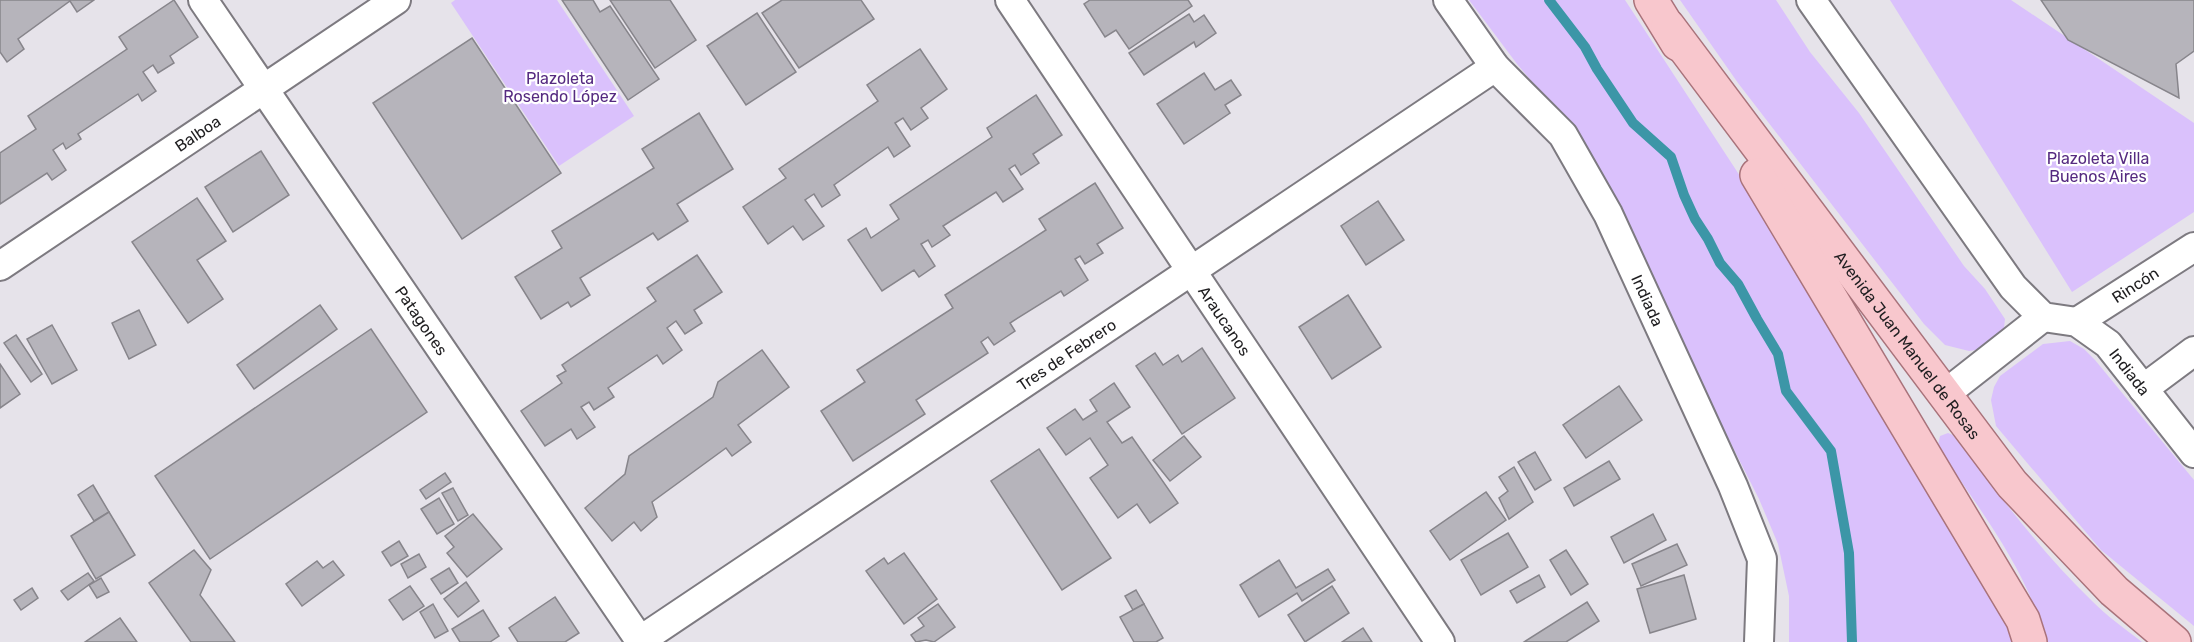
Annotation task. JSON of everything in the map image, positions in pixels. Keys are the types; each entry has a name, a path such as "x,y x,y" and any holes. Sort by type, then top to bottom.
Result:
{"main road":[{"name":"Avenida Juan Manuel de Rosas","path":"1659,13 2012,484 2114,591 2174,642"},
{"name":"Avenida Juan Manuel de Rosas","path":"1659,13 2024,620 2030,642"}],"street":[{"name":"Patagones","path":"203,0 640,642"},
{"name":"Balboa","path":"0,266 396,0"},
{"name":"Araucanos","path":"1010,0 1190,272 1440,642"},
{"name":"Indiada","path":"1448,0 1495,67 1563,135 1608,214 1733,486 1762,559 1759,642"},
{"path":"1811,0 2013,287 2043,317 1945,394"},
{"name":"Tres de Febrero","path":"640,642 1495,67"},
{"name":"Rincón","path":"2077,322 2194,247"},
{"name":"Indiada","path":"2043,317 2077,322 2108,344 2194,453"},
{"path":"2143,389 2194,351"}],"green space":[{"name":"Plazoleta Rosendo López","path":"455,0 557,0 634,116 559,166 451,3"},
{"path":"1469,0 1625,0 1770,222 2008,621 2013,642 1789,642 1789,596 1778,544 1759,499 1579,137 1517,64"},
{"path":"1680,0 1776,0 1810,52 1859,113 1964,266 1985,289 2005,319 2003,336 1989,348 1969,351 1945,345 1924,324 1738,83"},
{"name":"Plazoleta Villa Buenos Aires","path":"1890,0 2011,0 2194,123 2194,212 2072,292"},
{"path":"2070,341 2084,349 2095,360 2194,480 2194,626 2101,550 1996,426 1991,400 2000,376 2043,344"},
{"path":"1948,433 1953,435 2020,521 2073,582 2104,612 2142,642 2046,642 2038,616 2015,566 1940,450 1938,445 1940,436"}],"building":[{"path":"0,0 94,0 77,12 70,1 18,39 24,49 7,62 0,52"},
{"path":"174,0 198,37 170,56 174,63 158,73 153,65 143,72 156,91 142,101 138,94 78,134 81,139 66,149 63,143 53,150 66,170 52,180 47,173 0,204 0,153 36,129 28,116 127,49 119,37"},
{"path":"562,0 593,0 600,12 610,6 659,79 628,100"},
{"path":"610,0 670,0 696,40 655,68"},
{"path":"782,0 861,0 874,19 799,68 762,13"},
{"path":"1090,0 1188,0 1192,6 1129,49 1116,30 1105,37 1084,4"},
{"path":"2041,0 2194,0 2194,51 2176,64 2179,98 2068,40"},
{"path":"757,13 796,72 746,105 707,46"},
{"path":"1189,14 1194,22 1204,15 1216,33 1196,47 1194,42 1144,75 1129,53"},
{"path":"472,38 561,173 462,239 373,103"},
{"path":"920,49 947,89 921,108 928,118 911,130 903,118 895,123 910,146 894,157 888,147 834,185 840,195 822,207 814,194 805,200 824,226 803,240 793,226 768,244 743,207 786,178 779,169 878,101 867,85"},
{"path":"1204,73 1215,90 1231,80 1241,95 1225,105 1230,113 1184,144 1157,104"},
{"path":"1036,95 1062,135 1033,154 1039,163 1021,175 1015,165 1009,169 1023,189 1003,202 996,192 943,226 950,235 932,247 928,240 921,244 935,266 919,277 914,270 882,291 848,240 866,228 871,238 899,219 890,205 992,137 987,128"},
{"path":"699,113 733,169 677,204 688,221 658,240 653,233 580,278 590,295 571,307 568,302 541,319 515,277 562,248 552,231 654,168 642,149"},
{"path":"261,151 289,195 233,232 205,187"},
{"path":"1095,183 1123,228 1097,244 1103,253 1085,264 1080,256 1075,259 1088,280 1064,296 1061,291 1010,323 1015,331 994,345 988,337 981,342 988,353 916,400 925,414 853,461 821,411 865,382 857,370 953,308 945,295 1046,230 1039,219"},
{"path":"197,198 226,241 197,260 223,299 188,323 132,242"},
{"path":"1378,201 1404,240 1366,265 1341,226"},
{"path":"697,255 722,292 694,310 702,323 685,334 676,321 667,328 682,350 663,364 657,355 608,388 614,397 594,410 589,402 581,407 595,427 577,439 571,429 545,446 521,411 562,383 557,376 566,371 562,365 656,301 647,288"},
{"path":"1348,295 1381,347 1332,379 1299,327"},
{"path":"320,305 337,329 254,389 237,365"},
{"path":"139,310 156,345 129,359 112,323"},
{"path":"52,325 77,370 52,384 27,339"},
{"path":"371,329 427,412 210,559 155,476"},
{"path":"16,335 42,374 31,382 4,343"},
{"path":"1202,348 1235,398 1182,434 1136,366 1155,353 1163,365 1178,355 1182,362"},
{"path":"762,350 789,387 738,425 751,442 732,456 726,448 652,502 657,517 641,531 634,522 612,541 585,508 625,474 629,456 713,397 718,382"},
{"path":"0,364 20,394 0,408"},
{"path":"1114,383 1130,407 1107,422 1122,443 1132,437 1178,503 1150,523 1137,504 1118,518 1090,478 1108,465 1090,438 1066,455 1047,428 1075,409 1083,420 1097,411 1090,400"},
{"path":"1619,386 1642,420 1586,458 1563,425"},
{"path":"1184,436 1201,457 1170,481 1153,460"},
{"path":"1039,449 1111,558 1062,590 991,481"},
{"path":"1535,452 1551,480 1535,490 1518,462"},
{"path":"1609,461 1620,479 1574,506 1564,488"},
{"path":"1514,467 1533,502 1509,519 1499,498 1508,491 1499,477"},
{"path":"445,473 451,482 426,499 420,490"},
{"path":"93,485 109,512 94,521 78,495"},
{"path":"453,488 468,515 458,521 442,493"},
{"path":"1486,492 1506,520 1450,560 1430,531"},
{"path":"439,498 454,524 437,534 421,509"},
{"path":"109,512 135,555 96,579 71,536"},
{"path":"473,514 502,549 467,577 447,553 454,547 445,536"},
{"path":"1653,514 1666,540 1624,563 1611,537"},
{"path":"1508,533 1528,567 1481,595 1461,560"},
{"path":"399,541 408,556 391,566 382,552"},
{"path":"1677,544 1687,565 1641,586 1632,564"},
{"path":"194,550 211,570 200,595 235,642 191,642 149,583"},
{"path":"1566,550 1588,584 1571,595 1550,560"},
{"path":"904,553 937,599 904,624 866,571 884,558 888,564"},
{"path":"419,554 426,567 408,578 401,564"},
{"path":"1279,560 1296,588 1328,569 1335,580 1302,601 1297,593 1259,617 1240,585"},
{"path":"317,561 323,568 333,561 344,575 302,606 286,584"},
{"path":"449,568 458,583 441,594 431,579"},
{"path":"88,573 94,581 68,600 61,591"},
{"path":"1539,575 1545,587 1517,603 1510,591"},
{"path":"1684,575 1696,619 1650,633 1637,589"},
{"path":"101,578 109,592 97,598 89,585"},
{"path":"466,582 479,601 458,617 444,599"},
{"path":"410,586 424,606 403,620 389,600"},
{"path":"1332,586 1349,613 1305,642 1288,615"},
{"path":"32,588 38,598 21,610 14,600"},
{"path":"1136,590 1144,604 1133,610 1125,596"},
{"path":"555,597 579,633 565,642 518,642 509,628"},
{"path":"1587,602 1599,621 1566,642 1524,642"},
{"path":"433,604 448,631 435,638 420,612"},
{"path":"938,604 955,627 934,642 926,640 916,642 911,635 924,626 918,618"},
{"path":"1144,604 1163,638 1156,642 1134,642 1120,617"},
{"path":"483,610 499,636 490,642 460,642 452,629"},
{"path":"120,618 137,642 85,642"},
{"path":"1363,628 1372,642 1342,642"}],"waterway":[{"path":"1549,0 1585,47 1633,123 1671,157 1695,219 1720,263 1738,284 1778,354 1786,391 1831,451 1849,553 1852,642"}]}
